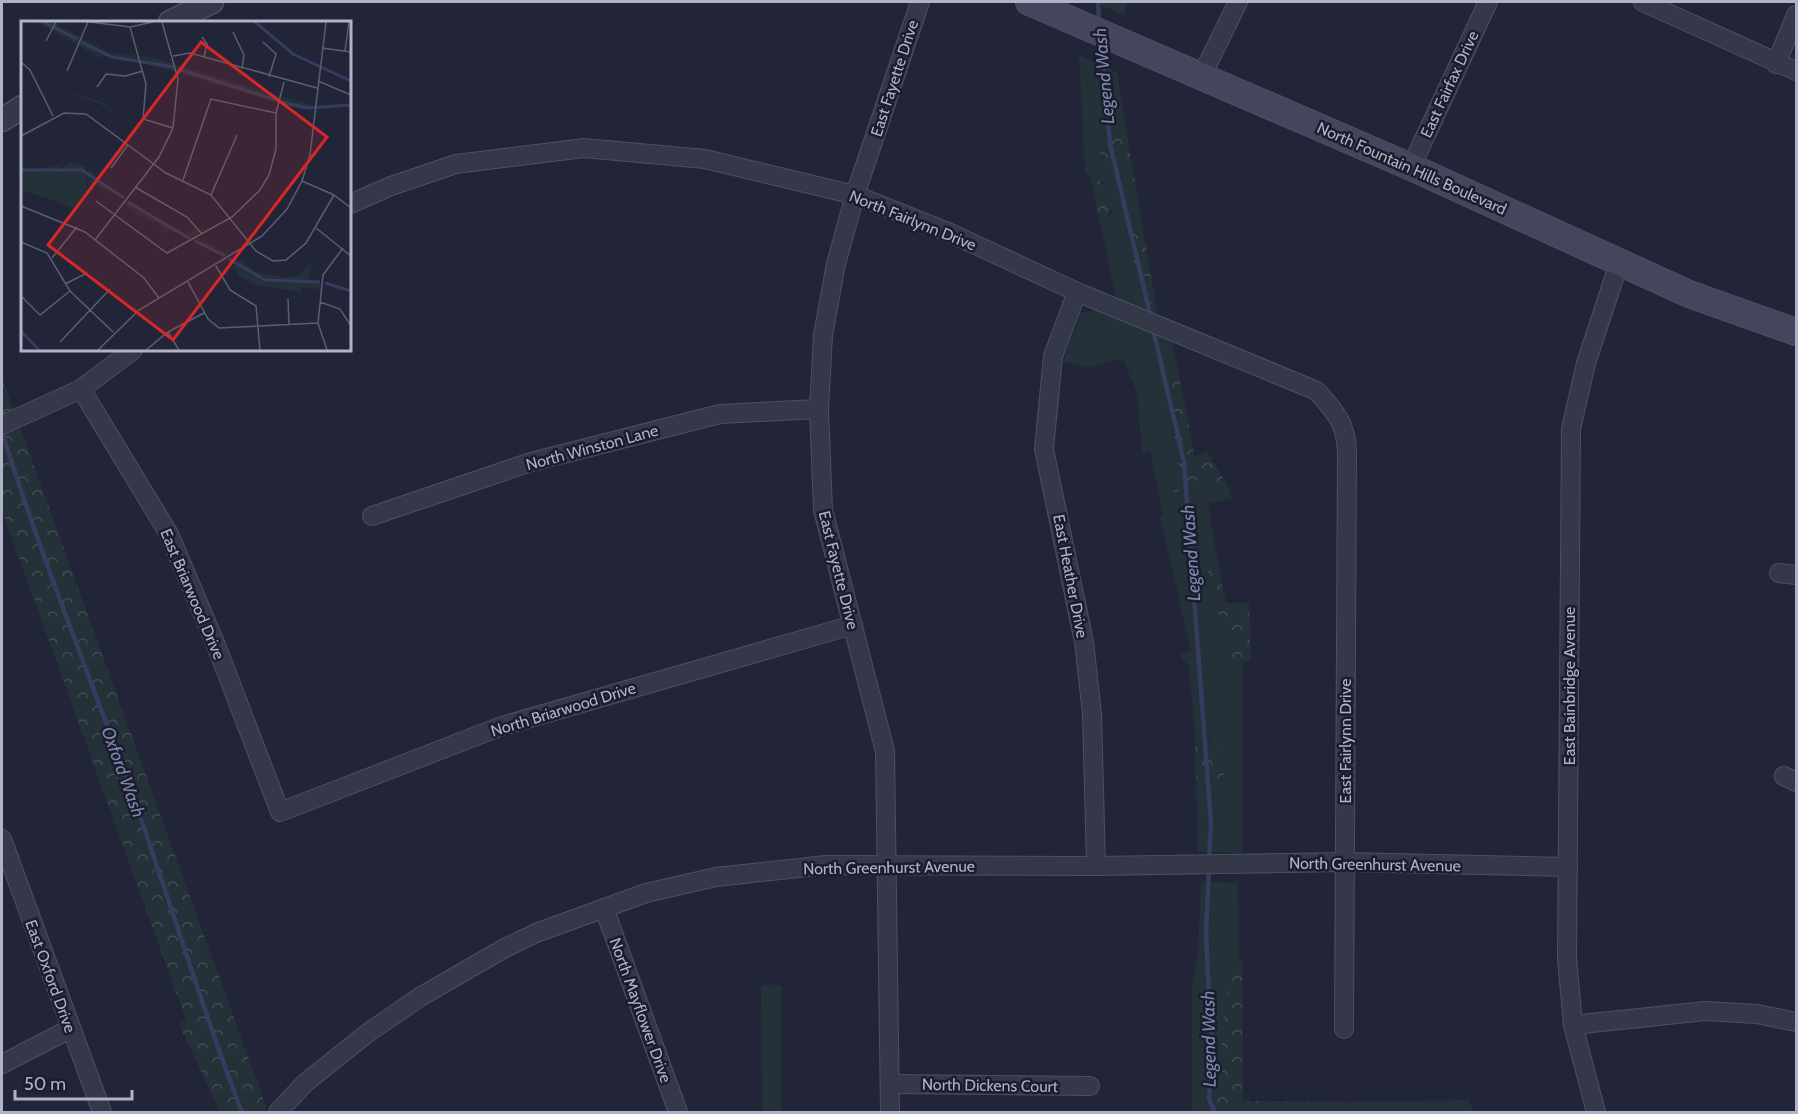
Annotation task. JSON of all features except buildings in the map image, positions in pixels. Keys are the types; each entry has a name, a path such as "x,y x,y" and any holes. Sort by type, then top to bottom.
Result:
{"main road":[{"name":"North Fountain Hills Boulevard","path":"1029,2 1411,166 1689,294 1797,332"}],"street":[{"path":"172,21 212,2"},
{"name":"East Fayette Drive","path":"890,1113 885,751 823,510 819,409 823,335 836,264 855,195 920,2"},
{"path":"1202,75 1238,2"},
{"name":"East Fairfax Drive","path":"1411,166 1488,2"},
{"path":"1643,2 1797,71"},
{"path":"1776,63 1797,15"},
{"path":"2,120 21,108"},
{"name":"North Fairlynn Drive","path":"351,204 391,186 456,164 584,148 705,159 855,195 948,232 1077,292 1317,392 1334,411 1347,432 1347,452"},
{"name":"East Bainbridge Avenue","path":"1596,1113 1573,1025 1567,958 1570,429 1586,363 1619,263"},
{"name":"East Heather Drive","path":"1077,292 1053,356 1044,449 1084,642 1092,714 1096,866"},
{"path":"2,425 81,389 132,351"},
{"name":"East Briarwood Drive","path":"81,389 169,534 216,645 280,812"},
{"name":"North Winston Lane","path":"372,516 531,462 720,414 819,409"},
{"name":"East Fairlynn Drive","path":"1344,1029 1347,452"},
{"name":"North Briarwood Drive","path":"280,812 502,726 853,626"},
{"name":"East Oxford Drive","path":"2,839 102,1113"},
{"name":"North Greenhurst Avenue","path":"278,1113 314,1076 369,1032 420,997 503,949 536,933 646,893 716,877 826,865 1096,866 1344,862 1568,867"},
{"name":"North Mayflower Drive","path":"604,908 678,1113"},
{"path":"1573,1025 1705,1011 1757,1014 1797,1022"},
{"path":"2,1064 70,1029"},
{"name":"North Dickens Court","path":"891,1084 1090,1086"}],"green space":[{"path":"1092,2 1128,2 1124,15"},
{"path":"1079,55 1117,72 1126,129 1103,141 1106,158 1123,166 1135,185 1140,211 1133,223 1143,293 1157,311 1162,338 1172,342 1178,370 1172,381 1173,436 1183,485 1195,480 1210,486 1229,488 1232,499 1208,503 1217,558 1208,568 1229,639 1233,672 1242,681 1243,853 1198,852 1196,786 1217,782 1211,739 1194,722 1189,667 1180,655 1191,651 1160,517 1163,515 1150,452 1142,454 1137,392 1122,358 1088,368 1063,361 1081,313 1095,309 1121,320 1101,228 1112,212 1105,183 1085,173"},
{"path":"1126,129 1136,187 1126,167 1101,156 1099,148 1103,141"},
{"path":"1090,175 1105,186 1111,198 1109,212 1101,228"},
{"path":"1140,211 1157,311 1143,293 1134,269 1133,223"},
{"path":"1178,370 1195,458 1207,451 1229,488 1210,486 1195,480 1183,485 1176,493 1172,492 1168,485 1178,467 1171,414 1172,381"},
{"path":"2,378 268,1112 220,1112 179,1024 186,1020 2,511"},
{"path":"1217,558 1226,603 1249,603 1251,660 1243,661 1242,681 1233,672 1229,639 1207,587 1208,568"},
{"path":"1194,722 1210,740 1221,760 1224,776 1217,782 1196,786"},
{"path":"1201,881 1238,883 1239,956 1242,960 1233,966 1217,1094 1210,1112 1192,1112 1192,987 1198,952"},
{"path":"1242,960 1243,1101 1341,1102 1332,1112 1210,1112 1217,1094 1228,977 1233,966"},
{"path":"769,984 781,986 781,1112 762,1112 761,986"},
{"path":"1469,1100 1473,1112 1332,1112 1341,1102"}],"waterway":[{"name":"Legend Wash","path":"1098,2 1099,23"},
{"name":"Legend Wash","path":"1101,43 1110,144 1151,318"},
{"name":"Legend Wash","path":"1153,329 1184,462 1211,824 1209,859"},
{"name":"Oxford Wash","path":"2,432 49,571 134,799 213,1035 242,1112"},
{"name":"Legend Wash","path":"1209,868 1206,933 1212,1059 1209,1099 1215,1112"}]}
